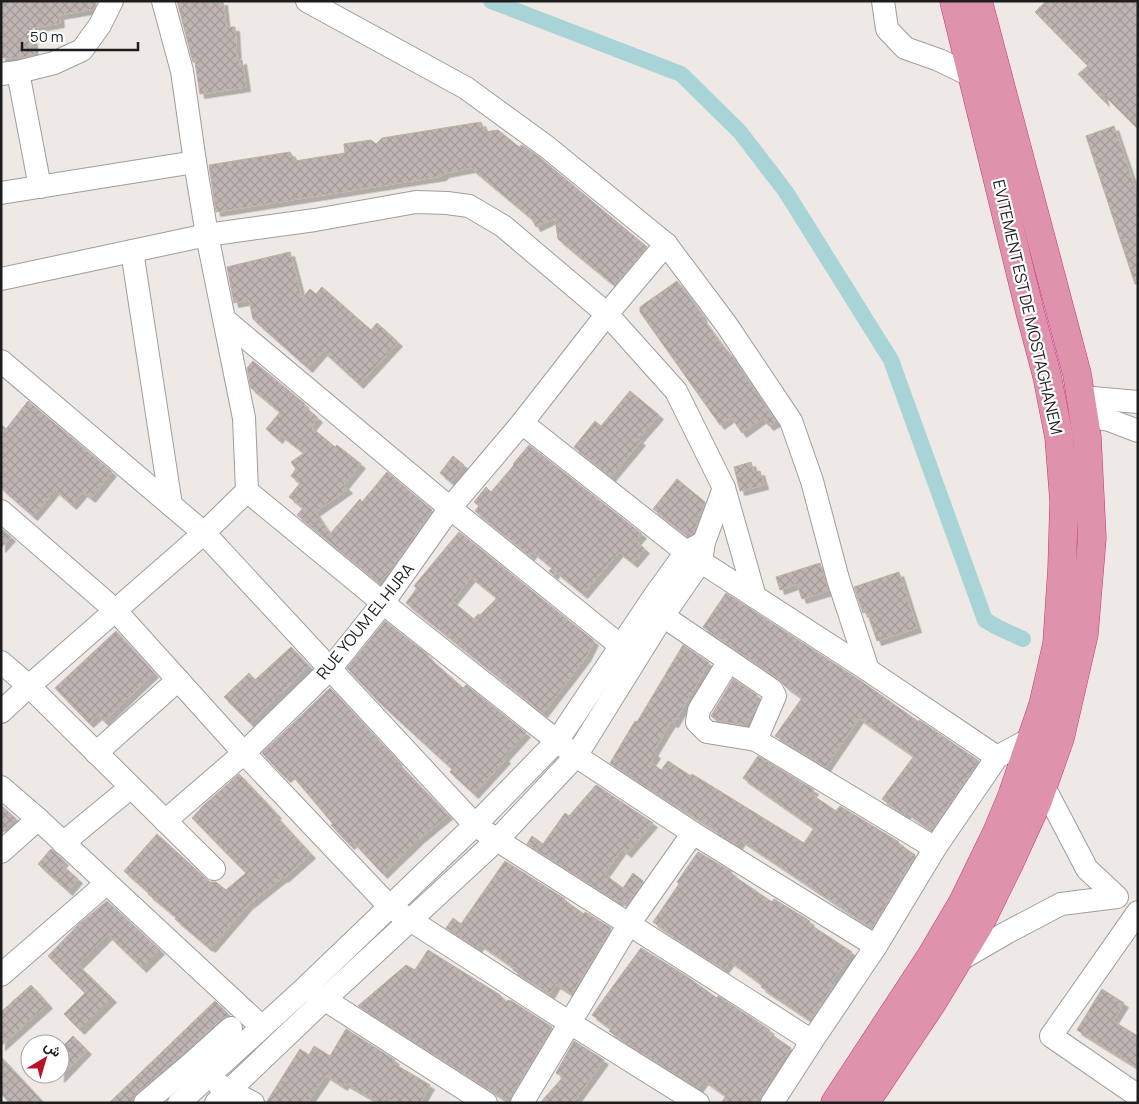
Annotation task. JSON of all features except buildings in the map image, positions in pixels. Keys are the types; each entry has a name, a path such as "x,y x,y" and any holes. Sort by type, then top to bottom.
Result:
{"highway":[{"name":"EVITEMENT EST DE MOSTAGHANEM","path":"835,1103 930,958 963,902 1008,805 1043,705 1058,644 1064,500 1059,437 1047,376 954,1"},
{"name":"EVITEMENT EST DE MOSTAGHANEM","path":"866,1103 932,1003 979,925 1009,864 1037,803 1060,738 1084,634 1092,538 1087,437 1096,408 1077,374 978,1"}],"street":[{"path":"40,187 10,73 54,63 82,50 100,26 112,1"},
{"path":"1,712 28,686 204,533 247,491 244,418 208,235 182,71 163,1"},
{"path":"308,1 466,88 547,146 666,244 726,324 791,421 812,481 838,579 868,670"},
{"path":"883,1 887,28 905,48 939,60 972,76"},
{"path":"1,192 195,162"},
{"path":"1,279 208,235 315,220 416,202 447,202 468,206 502,226 607,314 676,391 724,488 756,597"},
{"name":"RUE YOUM EL HIJRA","path":"165,821 244,753 330,669 383,603 450,508 522,423 607,314 666,244"},
{"path":"132,251 171,505"},
{"path":"225,320 450,508 628,652"},
{"path":"1,361 204,533 476,826 812,1041"},
{"path":"1096,408 1138,402"},
{"path":"1096,408 1138,431"},
{"path":"522,423 756,597 996,757"},
{"path":"145,1103 199,1071 262,1027 476,826 557,742 628,652 663,616 697,552 724,488"},
{"path":"247,491 383,603 576,756 693,833 876,946"},
{"path":"1,510 115,610 244,753 390,907 698,1103"},
{"path":"223,1097 497,840 576,756 654,595 697,552"},
{"path":"663,616 772,690 775,696 756,740"},
{"path":"729,661 699,710 697,722 708,732 756,740 935,848"},
{"path":"1,662 28,686 214,869"},
{"path":"96,753 178,680"},
{"path":"772,1103 876,946 935,848 996,757 1032,738"},
{"path":"1043,785 1087,869 1117,897 1138,911 1051,1036 1138,1096"},
{"path":"1,787 262,1027"},
{"path":"63,843 131,787"},
{"path":"1,852 38,819"},
{"path":"522,1103 630,924 693,833"},
{"path":"1,975 106,883"},
{"path":"956,962 1061,904 1117,897"},
{"path":"306,987 478,1100"},
{"path":"179,1103 199,1071 231,1028"},
{"path":"199,1071 223,1097 253,1103"}],"waterway":[{"path":"491,1 681,74 740,132 786,192 891,360 985,620 1023,639"}]}
